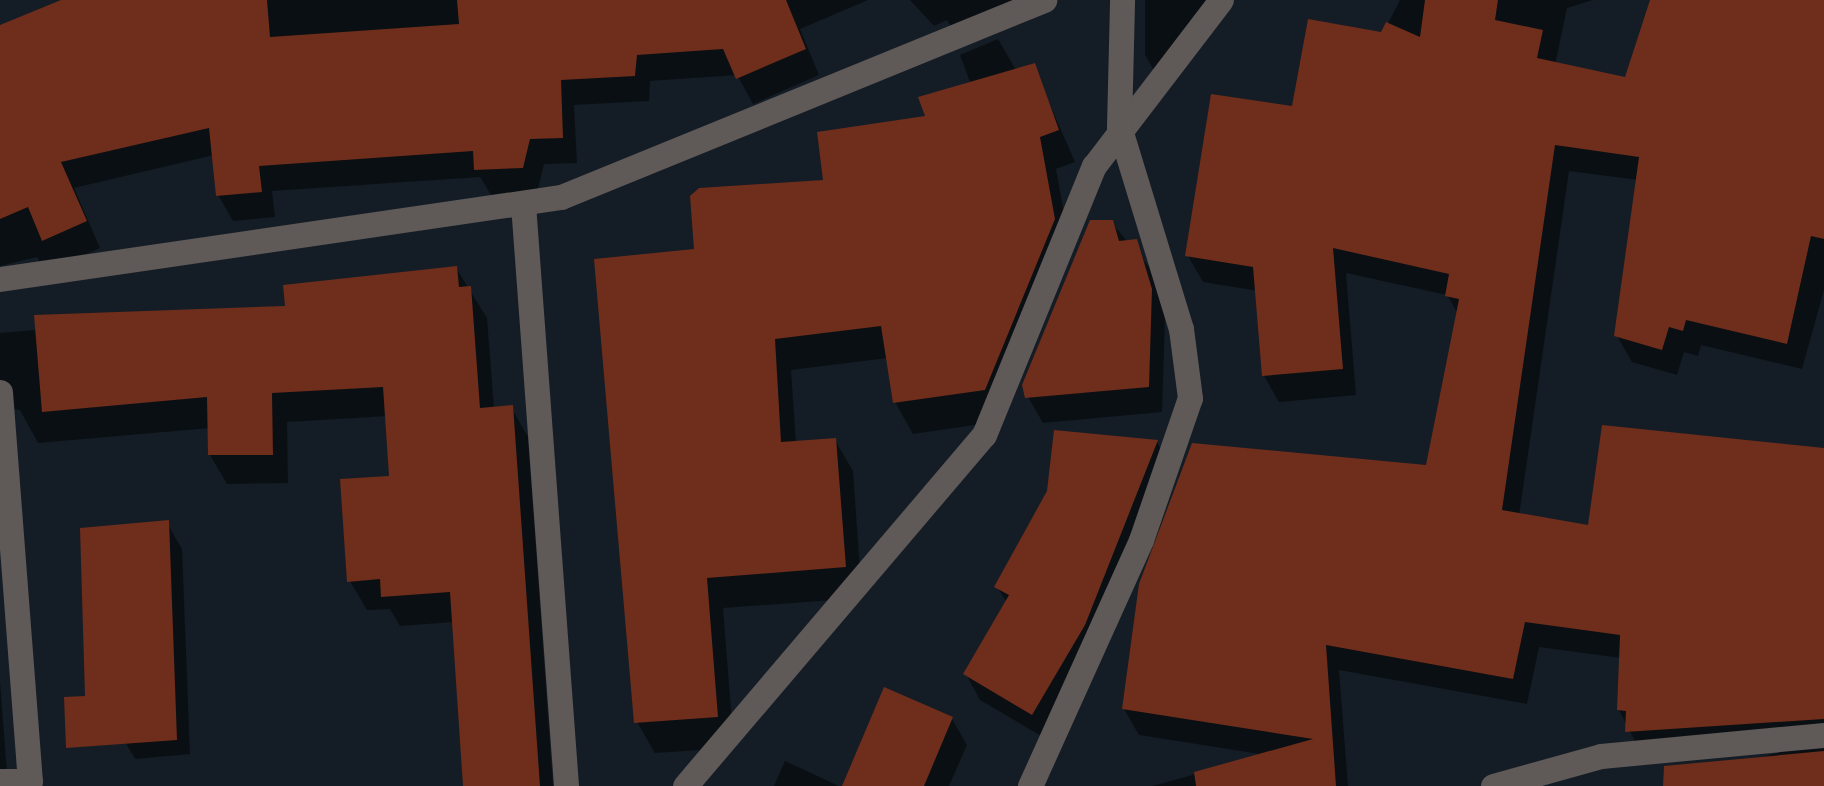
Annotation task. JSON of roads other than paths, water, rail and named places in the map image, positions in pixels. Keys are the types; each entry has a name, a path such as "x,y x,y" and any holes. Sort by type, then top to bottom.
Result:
{"street":[{"path":"0,280 523,204 1044,0"},
{"path":"1030,786 1142,540 1190,398 1181,330 1118,126 1122,0"},
{"path":"684,786 984,435 1118,126 1221,0"},
{"path":"523,204 566,786"},
{"path":"0,392 30,780 0,780"},
{"path":"1493,786 1601,756 1824,735"}]}
